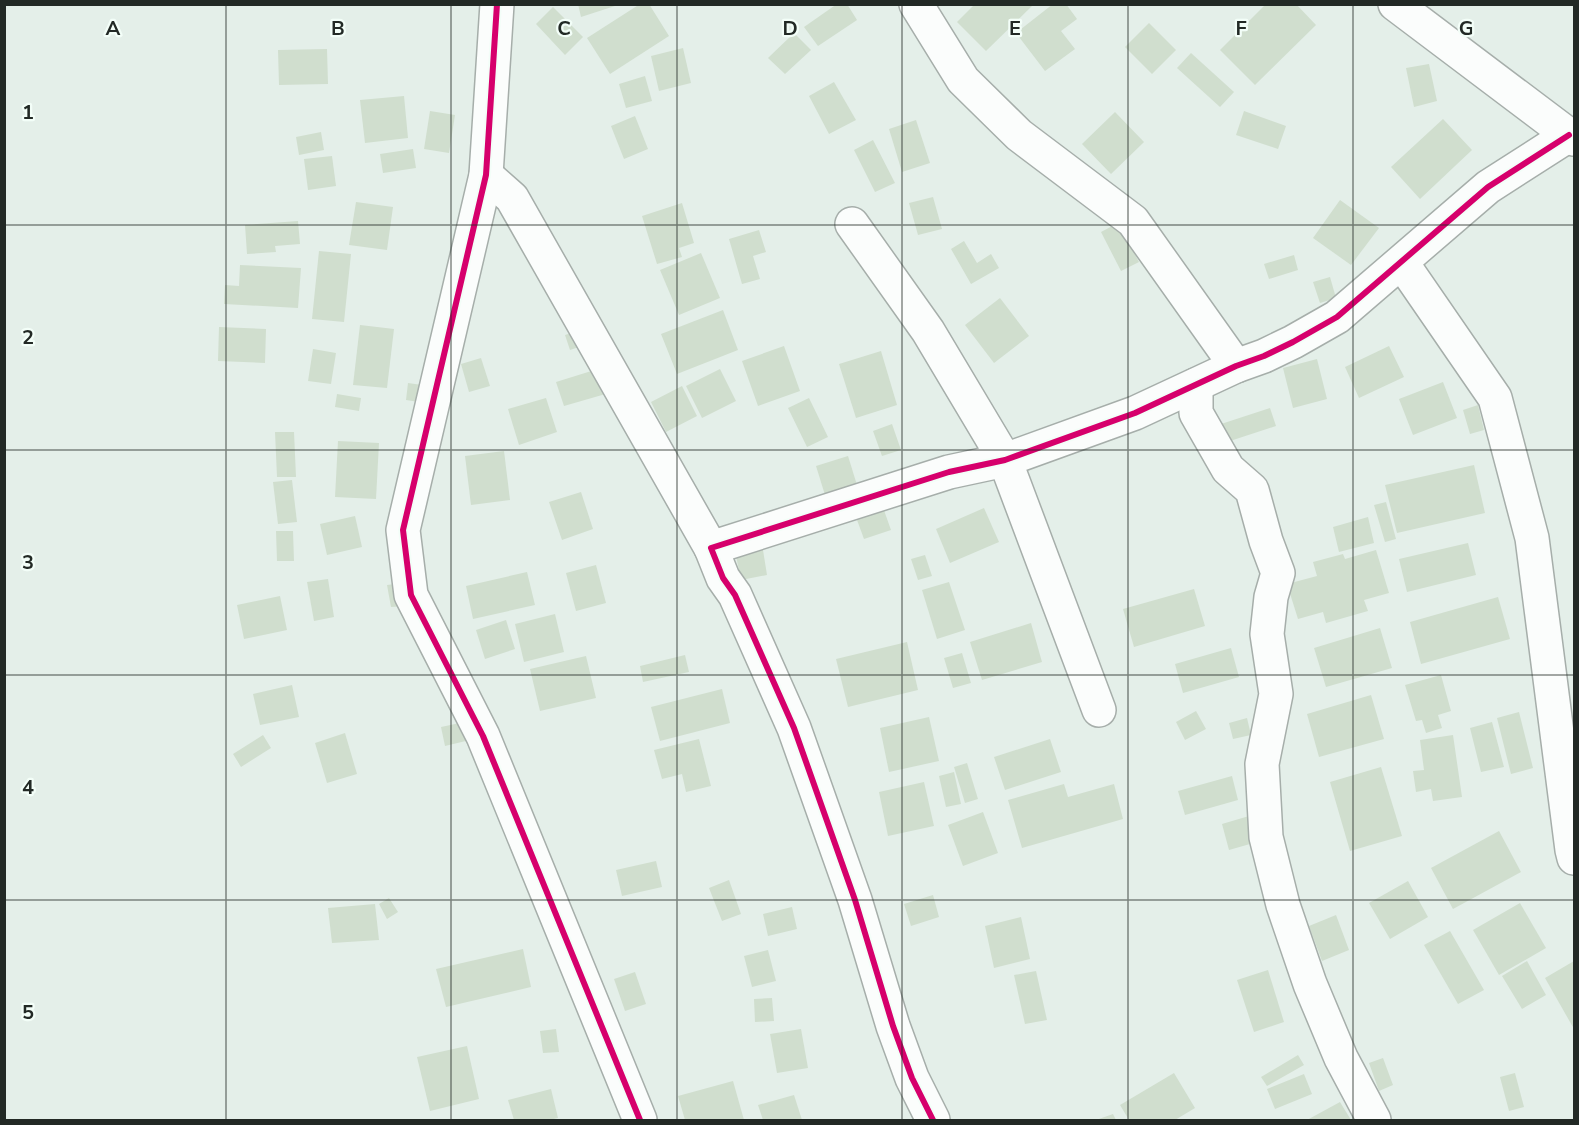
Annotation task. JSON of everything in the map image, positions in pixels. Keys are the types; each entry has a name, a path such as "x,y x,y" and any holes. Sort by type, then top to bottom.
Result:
{"street":[{"path":"497,4 486,175 403,530 411,594 483,736 640,1120"},
{"path":"916,4 963,80 1019,135 1133,221 1236,366"},
{"path":"711,548 949,472 1005,460 1136,413 1236,366 1264,356 1337,317 1488,187 1572,137 1395,4"},
{"path":"486,175 512,198 711,548 723,578 735,595 794,728 855,900 893,1026 912,1077 933,1120"},
{"path":"852,224 928,331 1005,460 1099,710"},
{"path":"1402,263 1495,398 1532,538 1572,850 1575,858"},
{"path":"1196,385 1196,413 1228,469 1252,490 1266,541 1278,573 1270,597 1267,634 1276,694 1262,764 1266,837 1282,905 1310,984 1341,1058 1374,1120"}],"building":[{"path":"578,4 618,4 618,5 581,17"},
{"path":"640,4 649,4 669,36 610,74 587,38"},
{"path":"837,4 847,4 857,20 818,46 804,27"},
{"path":"975,4 1034,4 986,51 957,22"},
{"path":"1053,4 1066,4 1077,19 1061,31 1075,49 1045,71 1016,33"},
{"path":"1266,4 1296,4 1316,25 1255,85 1220,50"},
{"path":"553,7 583,37 565,55 536,24"},
{"path":"1149,23 1176,50 1152,74 1125,47"},
{"path":"794,33 811,50 785,74 768,58"},
{"path":"683,48 691,83 659,91 651,56"},
{"path":"327,49 328,84 279,85 278,50"},
{"path":"1191,53 1234,92 1220,107 1177,68"},
{"path":"1429,64 1437,101 1414,107 1406,68"},
{"path":"645,76 652,101 626,108 619,84"},
{"path":"834,82 856,120 829,134 809,96"},
{"path":"404,96 408,138 365,143 360,100"},
{"path":"430,111 455,115 449,153 424,149"},
{"path":"1244,111 1286,126 1278,149 1236,135"},
{"path":"1115,112 1144,142 1111,174 1082,144"},
{"path":"635,116 648,149 624,159 611,126"},
{"path":"1443,119 1472,150 1420,199 1391,167"},
{"path":"916,120 930,163 902,172 889,129"},
{"path":"321,132 324,150 299,155 296,137"},
{"path":"873,140 895,183 875,192 854,150"},
{"path":"413,149 416,168 383,173 380,154"},
{"path":"332,156 336,186 308,190 304,159"},
{"path":"933,197 942,229 918,235 909,203"},
{"path":"1340,200 1379,228 1351,265 1313,238"},
{"path":"356,202 393,207 387,250 349,245"},
{"path":"682,203 694,243 679,248 682,257 657,264 642,216"},
{"path":"298,221 300,244 275,246 276,252 247,254 245,225"},
{"path":"1118,223 1139,262 1121,271 1101,232"},
{"path":"759,230 766,252 753,256 760,279 742,284 729,239"},
{"path":"964,241 977,263 991,254 999,268 971,284 951,249"},
{"path":"319,251 351,254 344,322 312,319"},
{"path":"701,253 720,298 679,315 660,270"},
{"path":"1294,255 1298,270 1269,279 1264,264"},
{"path":"240,265 301,268 298,308 224,304 225,285 239,286"},
{"path":"1330,277 1336,298 1320,303 1313,282"},
{"path":"1000,298 1029,336 994,363 965,325"},
{"path":"723,310 738,350 677,374 661,334"},
{"path":"360,325 394,329 387,388 353,385"},
{"path":"219,327 266,329 265,363 218,361"},
{"path":"578,331 582,346 570,350 565,335"},
{"path":"784,346 800,391 758,406 742,361"},
{"path":"1389,346 1404,377 1359,398 1345,367"},
{"path":"313,349 336,353 331,384 308,381"},
{"path":"881,351 897,405 856,418 839,364"},
{"path":"481,358 490,386 469,392 461,364"},
{"path":"1317,359 1327,399 1293,408 1283,368"},
{"path":"601,368 609,393 564,406 556,382"},
{"path":"720,369 736,401 702,418 686,386"},
{"path":"1443,382 1457,418 1413,435 1399,399"},
{"path":"408,383 422,385 419,402 406,400"},
{"path":"682,386 697,416 666,432 651,402"},
{"path":"337,394 361,398 359,411 335,407"},
{"path":"546,398 557,432 519,445 508,409"},
{"path":"809,398 828,437 807,447 788,408"},
{"path":"1478,405 1484,430 1470,434 1463,410"},
{"path":"1270,408 1276,426 1224,443 1218,425"},
{"path":"892,424 901,450 882,456 873,431"},
{"path":"275,432 294,432 296,477 277,477"},
{"path":"338,441 379,443 376,499 335,497"},
{"path":"504,451 510,500 471,505 465,456"},
{"path":"848,456 857,485 825,495 816,466"},
{"path":"1474,465 1485,513 1397,533 1385,485"},
{"path":"292,480 297,522 278,524 273,482"},
{"path":"581,492 593,529 562,540 549,502"},
{"path":"880,499 891,530 864,539 853,509"},
{"path":"1386,502 1396,539 1385,542 1374,505"},
{"path":"984,508 999,542 950,563 936,529"},
{"path":"355,516 362,547 327,555 320,524"},
{"path":"1368,517 1374,543 1339,552 1333,527"},
{"path":"276,531 293,531 294,561 277,561"},
{"path":"1468,543 1476,575 1407,592 1399,559"},
{"path":"763,550 767,575 741,580 736,556"},
{"path":"1376,550 1389,593 1364,600 1368,611 1326,623 1323,612 1298,619 1287,584 1317,576 1313,562 1343,554 1345,559"},
{"path":"925,555 932,576 918,580 911,559"},
{"path":"596,565 606,603 576,611 566,573"},
{"path":"527,572 535,605 473,619 466,586"},
{"path":"328,579 334,617 314,621 307,582"},
{"path":"949,582 965,630 937,639 922,590"},
{"path":"404,583 407,606 391,607 387,585"},
{"path":"1194,589 1205,626 1134,647 1123,609"},
{"path":"280,596 287,630 244,639 237,605"},
{"path":"1498,597 1510,639 1421,664 1410,622"},
{"path":"555,614 564,652 524,662 515,624"},
{"path":"506,620 515,649 485,659 476,630"},
{"path":"1031,623 1042,662 982,680 970,642"},
{"path":"1380,628 1392,668 1326,687 1314,648"},
{"path":"907,642 918,690 848,707 836,659"},
{"path":"1231,648 1239,677 1183,693 1175,664"},
{"path":"962,653 971,683 953,688 944,658"},
{"path":"685,655 689,672 643,682 640,666"},
{"path":"586,656 596,698 540,711 530,669"},
{"path":"1441,675 1451,711 1438,715 1442,728 1426,733 1422,720 1416,721 1405,685"},
{"path":"292,685 299,717 260,725 253,694"},
{"path":"722,689 730,723 660,741 651,707"},
{"path":"1371,695 1384,739 1319,757 1307,714"},
{"path":"1196,711 1206,729 1185,740 1176,722"},
{"path":"1519,712 1533,768 1511,774 1497,718"},
{"path":"929,717 939,761 889,772 880,728"},
{"path":"1247,718 1251,735 1233,739 1229,723"},
{"path":"469,721 474,739 445,746 441,727"},
{"path":"1492,722 1504,767 1481,772 1470,728"},
{"path":"345,733 357,774 327,783 315,743"},
{"path":"263,735 271,748 241,767 233,754"},
{"path":"1453,735 1462,797 1433,801 1431,789 1416,792 1413,771 1424,770 1420,740"},
{"path":"699,739 711,786 686,792 682,774 662,779 654,750"},
{"path":"1050,739 1061,772 1005,790 994,757"},
{"path":"967,763 978,799 965,803 954,767"},
{"path":"1381,767 1402,836 1350,851 1330,782"},
{"path":"954,772 961,804 946,807 939,776"},
{"path":"1232,776 1238,800 1185,815 1178,791"},
{"path":"924,782 934,826 888,836 879,792"},
{"path":"1064,784 1068,797 1114,784 1123,819 1022,848 1008,800"},
{"path":"983,812 998,853 963,866 948,825"},
{"path":"1249,816 1257,842 1229,850 1222,824"},
{"path":"1499,831 1521,872 1453,909 1431,868"},
{"path":"656,861 662,887 622,896 616,870"},
{"path":"729,880 741,914 722,921 709,888"},
{"path":"1408,881 1428,917 1390,939 1369,903"},
{"path":"933,895 939,917 911,926 904,904"},
{"path":"389,898 398,912 387,919 379,904"},
{"path":"1520,903 1546,948 1499,975 1473,930"},
{"path":"375,904 379,940 332,943 328,908"},
{"path":"792,907 797,929 768,936 763,914"},
{"path":"1336,915 1349,950 1322,961 1309,926"},
{"path":"1021,917 1030,959 994,968 985,926"},
{"path":"1450,931 1484,990 1458,1004 1424,945"},
{"path":"523,949 531,987 446,1007 436,969"},
{"path":"768,950 776,981 752,987 744,956"},
{"path":"1527,961 1546,995 1522,1009 1502,976"},
{"path":"1574,961 1574,1029 1545,978"},
{"path":"1268,970 1284,1022 1254,1032 1237,980"},
{"path":"1036,971 1047,1020 1025,1024 1014,975"},
{"path":"635,972 646,1004 625,1011 614,979"},
{"path":"772,998 774,1021 755,1022 754,999"},
{"path":"556,1029 559,1052 543,1053 540,1031"},
{"path":"801,1029 808,1068 777,1073 770,1034"},
{"path":"467,1046 479,1099 430,1111 417,1057"},
{"path":"1298,1055 1304,1065 1267,1086 1261,1077"},
{"path":"1383,1058 1393,1085 1379,1091 1369,1063"},
{"path":"1174,1073 1195,1108 1175,1120 1129,1120 1120,1105"},
{"path":"1515,1073 1524,1107 1509,1111 1500,1077"},
{"path":"1304,1074 1312,1094 1275,1109 1267,1089"},
{"path":"733,1081 744,1120 685,1120 678,1096"},
{"path":"551,1089 558,1118 514,1120 508,1100"},
{"path":"794,1095 802,1120 763,1120 758,1105"},
{"path":"1340,1102 1351,1120 1307,1120"},
{"path":"1113,1114 1116,1120 1096,1120"}],"cycle path":[{"path":"497,4 486,175 403,530 411,595 483,736 640,1120"},
{"path":"933,1120 912,1078 893,1026 855,900 794,728 735,595 723,578 711,548 949,472 1005,460 1135,413 1236,366 1264,356 1337,317 1488,187 1569,135"}]}
